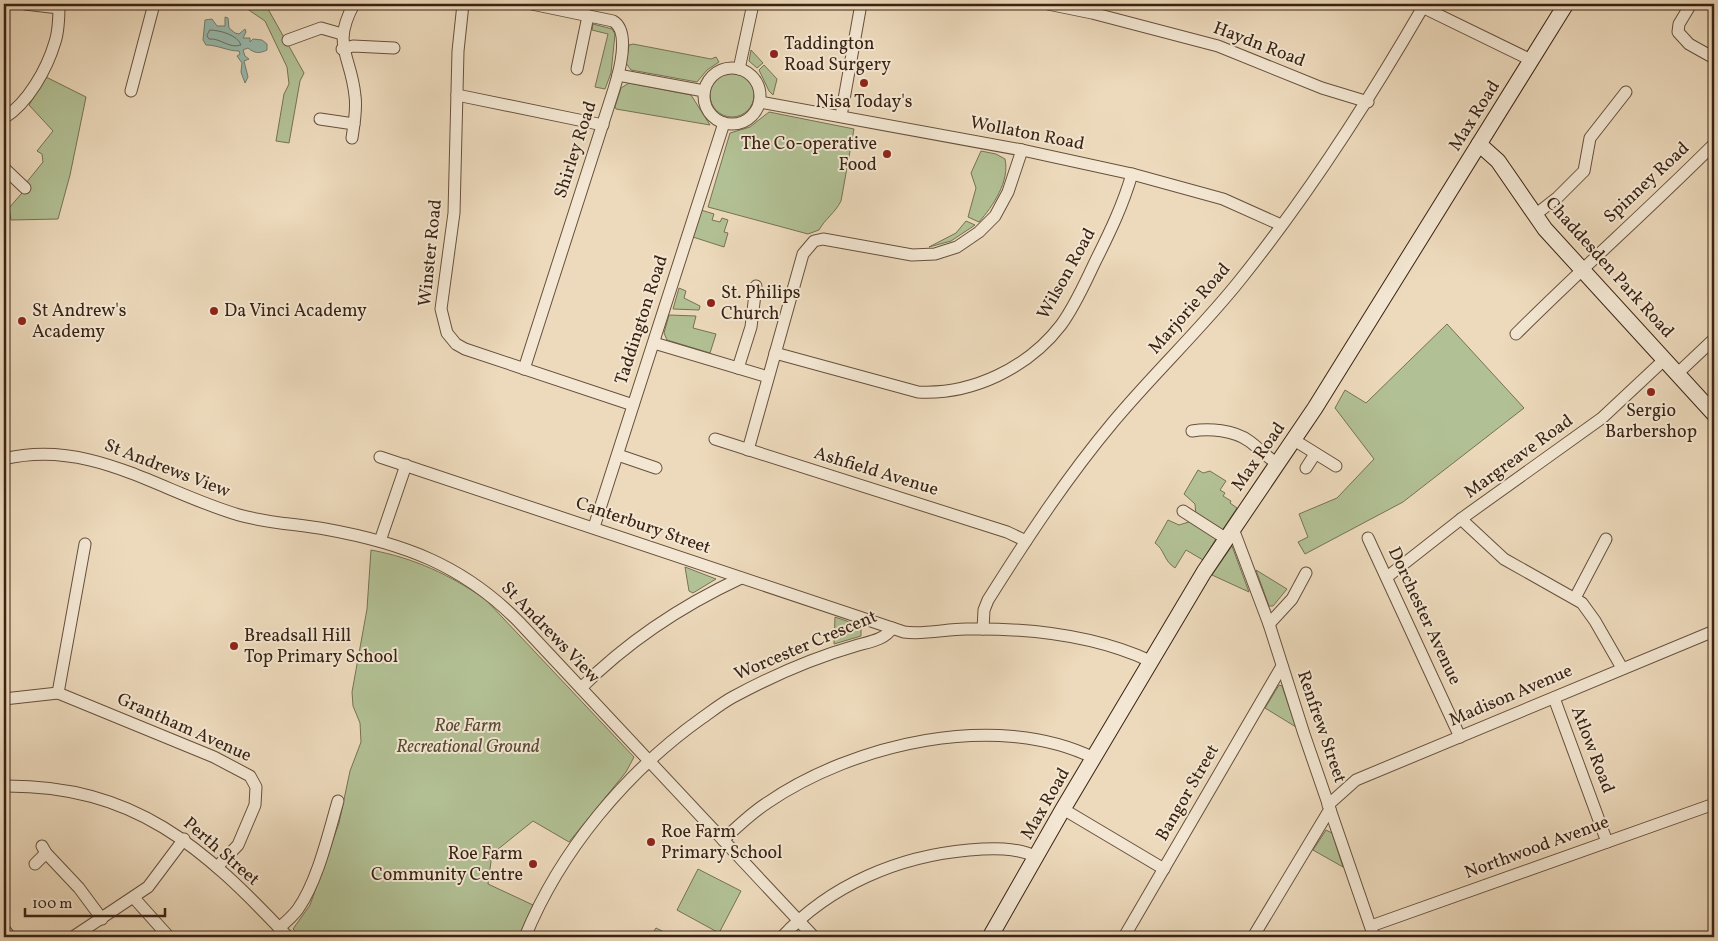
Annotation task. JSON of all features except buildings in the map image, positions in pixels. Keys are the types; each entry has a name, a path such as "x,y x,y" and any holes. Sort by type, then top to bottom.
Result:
{"street":[{"path":"4,118 25,98 48,61 56,40 59,6 25,4"},
{"path":"131,91 154,4"},
{"path":"352,138 355,96 342,49 342,34 345,21 354,4"},
{"name":"Winster Road","path":"462,4 458,51 454,213 441,316 447,334 460,347 633,405"},
{"name":"Shirley Road","path":"524,369 618,75 621,30 613,21 532,4"},
{"path":"739,69 753,4"},
{"path":"841,116 861,4"},
{"name":"Haydn Road","path":"1048,4 1092,13 1218,46 1322,88 1368,102"},
{"name":"Max Road","path":"990,937 1037,857 1063,808 1228,534 1294,440 1566,4"},
{"path":"1691,4 1679,24 1678,32 1689,44 1712,57"},
{"path":"1419,6 1531,60"},
{"name":"Marjorie Road","path":"983,629 984,614 988,600 1070,478 1114,421 1240,280 1298,205 1368,102 1419,6"},
{"path":"577,69 588,16"},
{"path":"288,40 321,28 342,34"},
{"path":"342,49 353,46 394,48"},
{"path":"726,69 739,69 748,73 755,81 760,90 760,102 746,119 736,123 724,123 714,117 708,109 704,91 716,73 726,69"},
{"path":"618,75 704,91"},
{"path":"1535,215 1564,192 1584,171 1590,138 1626,92"},
{"path":"457,94 603,124"},
{"name":"Wollaton Road","path":"760,102 1022,150 1132,174 1223,199 1282,224"},
{"path":"320,119 354,124"},
{"name":"Taddington Road","path":"594,527 724,123"},
{"name":"Chaddesden Park Road","path":"1479,144 1498,161 1545,229 1714,414"},
{"name":"Spinney Road","path":"1516,334 1582,268 1676,183 1714,144"},
{"path":"748,450 803,254 814,241 823,239 912,255 935,254 957,247 979,232 995,216 1008,192 1022,150"},
{"path":"4,168 25,188"},
{"name":"Wilson Road","path":"775,353 918,392 946,391 990,379 1034,352 1062,323 1122,209 1132,174"},
{"path":"738,368 751,327 756,286"},
{"path":"1678,373 1714,339"},
{"path":"654,342 768,377"},
{"name":"Margreave Road","path":"1387,577 1461,519 1602,418 1665,359"},
{"path":"1192,431 1238,432 1277,463"},
{"name":"Ashfield Avenue","path":"715,439 1007,532 1026,541"},
{"path":"1294,440 1336,466"},
{"name":"St Andrews View","path":"4,459 37,454 62,455 95,460 240,516 380,541 448,567 495,598 814,937"},
{"path":"1306,468 1315,454"},
{"path":"618,455 656,468"},
{"name":"Canterbury Street","path":"380,457 892,628"},
{"path":"380,541 406,465"},
{"path":"1183,511 1228,534"},
{"path":"1461,519 1504,559 1575,598 1592,616 1622,668"},
{"name":"Renfrew Street","path":"1228,534 1235,534 1269,624 1329,807 1373,932"},
{"name":"Dorchester Avenue","path":"1368,538 1460,737"},
{"path":"1575,598 1606,539"},
{"path":"58,693 87,562 85,544"},
{"path":"1269,624 1292,599 1306,573"},
{"path":"581,688 654,626 697,598 741,578"},
{"path":"867,643 870,629 868,620"},
{"name":"Worcester Crescent","path":"525,937 552,883 569,856 600,814 649,761 685,730 731,698 803,663 867,643 884,636 892,628 910,633 983,629 1066,636 1120,649 1150,661"},
{"name":"Madison Avenue","path":"1253,937 1329,807 1356,780 1714,631"},
{"name":"Bangor Street","path":"1124,937 1282,666"},
{"name":"Grantham Avenue","path":"4,699 58,693 214,757 250,776 256,787 255,805 238,845 217,867"},
{"name":"Atlow Road","path":"1554,698 1608,842"},
{"path":"723,840 766,803 798,784 864,755 893,746 972,736 1022,737 1078,750 1094,758"},
{"name":"Perth Street","path":"4,786 48,787 102,799 151,820 184,840 217,867 288,937"},
{"path":"279,928 297,911 304,899 330,813 338,801"},
{"name":"Northwood Avenue","path":"1373,932 1608,842 1714,804"},
{"path":"1063,808 1164,870"},
{"path":"73,937 134,898 159,874 184,840"},
{"path":"782,937 798,921 845,887 906,860 941,852 980,849 1006,849 1028,853 1037,857"},
{"path":"34,864 44,850 79,888 102,918"},
{"path":"134,898 169,937"},
{"path":"4,929 10,937"}],"green space":[{"path":"240,4 256,4 268,9 304,73 300,81 289,143 276,141 284,94 289,84 287,67 265,21"},
{"path":"593,24 612,29 615,34 611,73 605,89 595,87 608,34 592,30"},
{"path":"633,44 711,59 716,57 719,62 707,70 697,82 631,70 626,63 629,45"},
{"path":"751,50 763,63 757,68 749,61"},
{"path":"764,65 777,79 773,95 769,91 759,70"},
{"path":"732,73 744,77 750,83 754,95 750,107 744,113 732,117 720,113 714,107 710,95 714,83 720,77"},
{"path":"46,77 86,97 70,175 58,219 11,220 9,208 28,186 26,183 43,162 42,154 37,151 53,131 29,105"},
{"path":"629,83 691,95 710,125 616,109 621,88"},
{"path":"769,112 854,129 841,201 819,230 808,234 708,207 730,133 750,127"},
{"path":"981,151 996,154 1005,159 1006,167 1003,184 999,193 979,222 968,217 976,188 971,173"},
{"path":"701,210 714,214 712,220 720,222 722,218 728,220 724,232 728,233 724,247 693,237"},
{"path":"966,221 975,225 951,241 929,247 956,233"},
{"path":"679,288 686,291 684,298 700,306 699,310 673,309"},
{"path":"669,315 696,316 693,328 716,334 710,353 667,340 664,333"},
{"path":"1447,324 1524,408 1403,502 1305,554 1298,542 1308,537 1299,514 1337,498 1374,459 1335,408 1345,390 1366,403"},
{"path":"1198,470 1203,473 1210,471 1226,481 1220,490 1225,493 1223,496 1237,508 1221,532 1196,516 1195,504 1184,494"},
{"path":"1168,520 1179,525 1192,521 1217,537 1203,560 1186,550 1175,568 1168,562 1161,549 1155,543"},
{"path":"1232,546 1249,592 1212,575"},
{"name":"Roe Farm Recreational Ground","path":"371,550 417,563 446,575 486,600 634,757 626,772 569,842 533,821 492,854 488,884 533,905 519,937 301,937 293,929 310,905 339,823 350,771 361,742 360,723 353,706 352,692 367,609"},
{"path":"685,567 716,579 693,593 689,591"},
{"path":"1256,570 1287,589 1273,606 1269,606"},
{"path":"835,617 861,626 861,636 834,644"},
{"path":"1279,685 1282,686 1296,727 1265,708"},
{"path":"1326,830 1332,833 1343,867 1313,850"},
{"path":"698,869 741,891 719,933 677,910"},
{"path":"656,928 674,937 650,937"}],"water":[{"path":"225,17 228,18 229,28 235,33 239,34 245,29 246,32 243,38 250,38 250,42 253,39 262,40 267,44 267,50 261,52 255,52 248,48 243,50 245,56 249,59 244,61 248,77 245,83 241,72 242,63 237,56 240,54 239,51 206,45 203,40 205,20 212,19 217,26 225,26"}],"place":[{"name":"Taddington Road Surgery","path":"774,54"},
{"name":"Nisa Today's","path":"864,83"},
{"name":"The Co-operative Food","path":"887,154"},
{"name":"St. Philips Church","path":"711,303"},
{"name":"Da Vinci Academy","path":"214,311"},
{"name":"St Andrew's Academy","path":"22,321"},
{"name":"Sergio Barbershop","path":"1651,392"},
{"name":"Breadsall Hill Top Primary School","path":"234,646"},
{"name":"Roe Farm Primary School","path":"651,842"},
{"name":"Roe Farm Community Centre","path":"533,864"}]}
